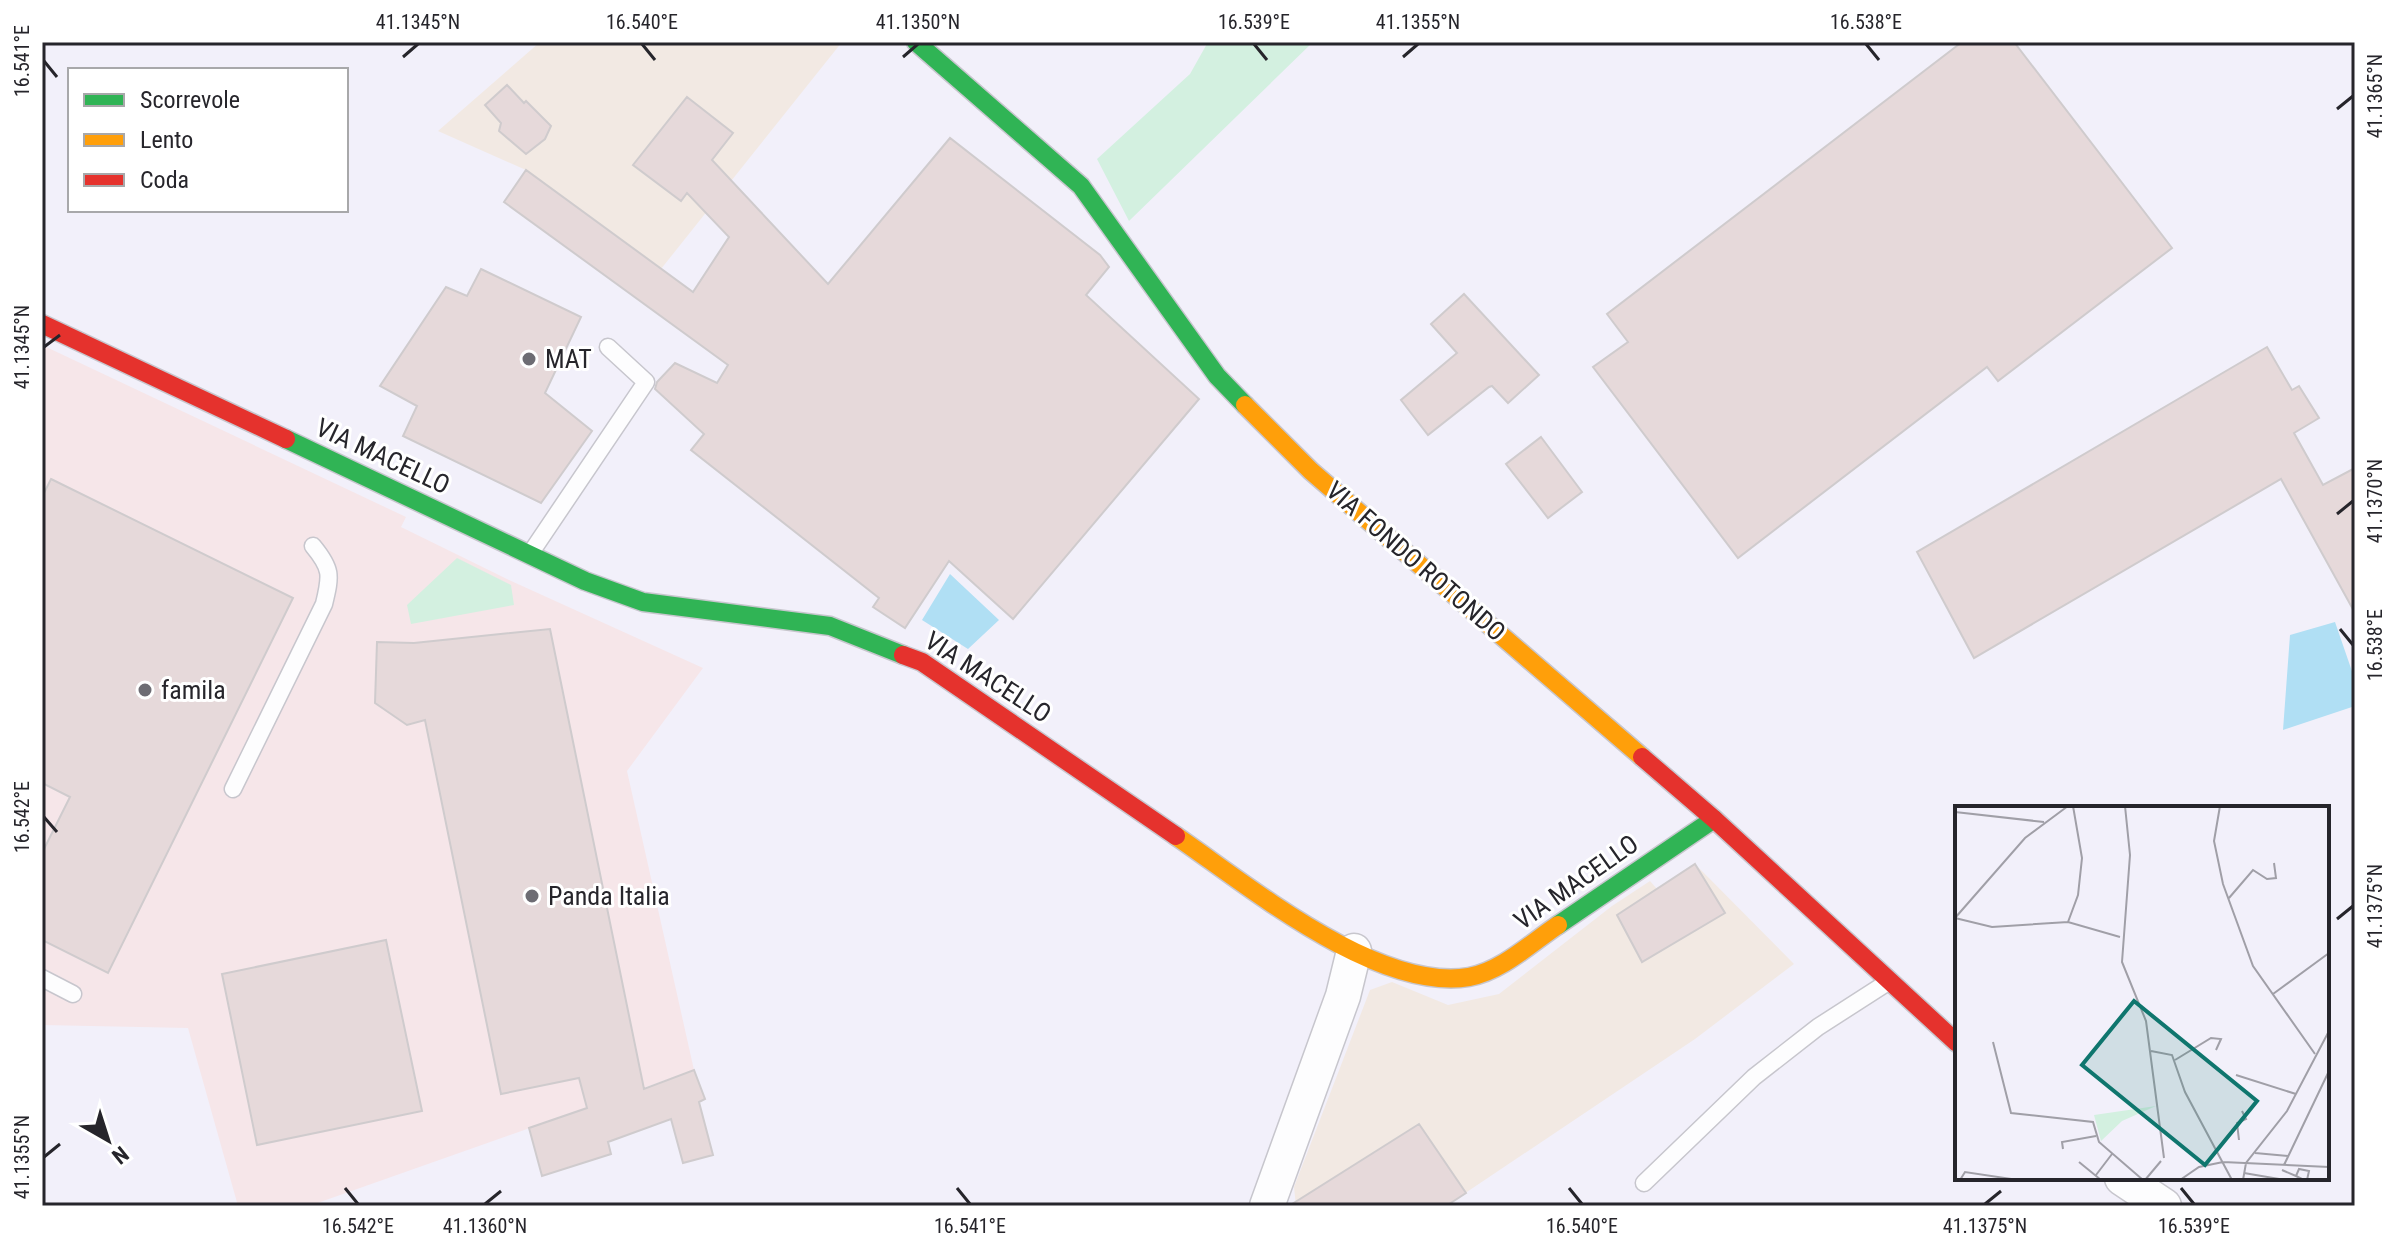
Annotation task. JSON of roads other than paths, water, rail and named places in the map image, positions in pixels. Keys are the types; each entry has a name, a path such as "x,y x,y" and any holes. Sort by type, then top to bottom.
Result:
{"street":[{"name":"VIA FONDO ROTONDO","path":"916,42 1081,186 1217,376 1311,471 1714,819 1955,1041"},
{"name":"VIA MACELLO","path":"42,324 585,581 643,602 830,626 922,662 1313,930 1354,951 1425,977 1449,980 1480,975 1507,961 1714,819"},
{"path":"1267,1206 1343,996 1354,951"},
{"path":"2125,1180 2164,1206"}],"lane":[{"path":"529,555 646,382 608,347"},
{"path":"233,789 324,604 331,578 327,563 313,546"},
{"path":"42,978 73,994"},
{"path":"1644,1183 1754,1077 1818,1027 1890,981"}],"water":[{"path":"950,574 999,620 968,649 922,620"},
{"path":"2335,622 2355,680 2355,706 2283,730 2290,635"}],"place":[{"name":"MAT","path":"529,359"},
{"name":"famila","path":"145,690"},
{"name":"Panda Italia","path":"532,896"}]}
